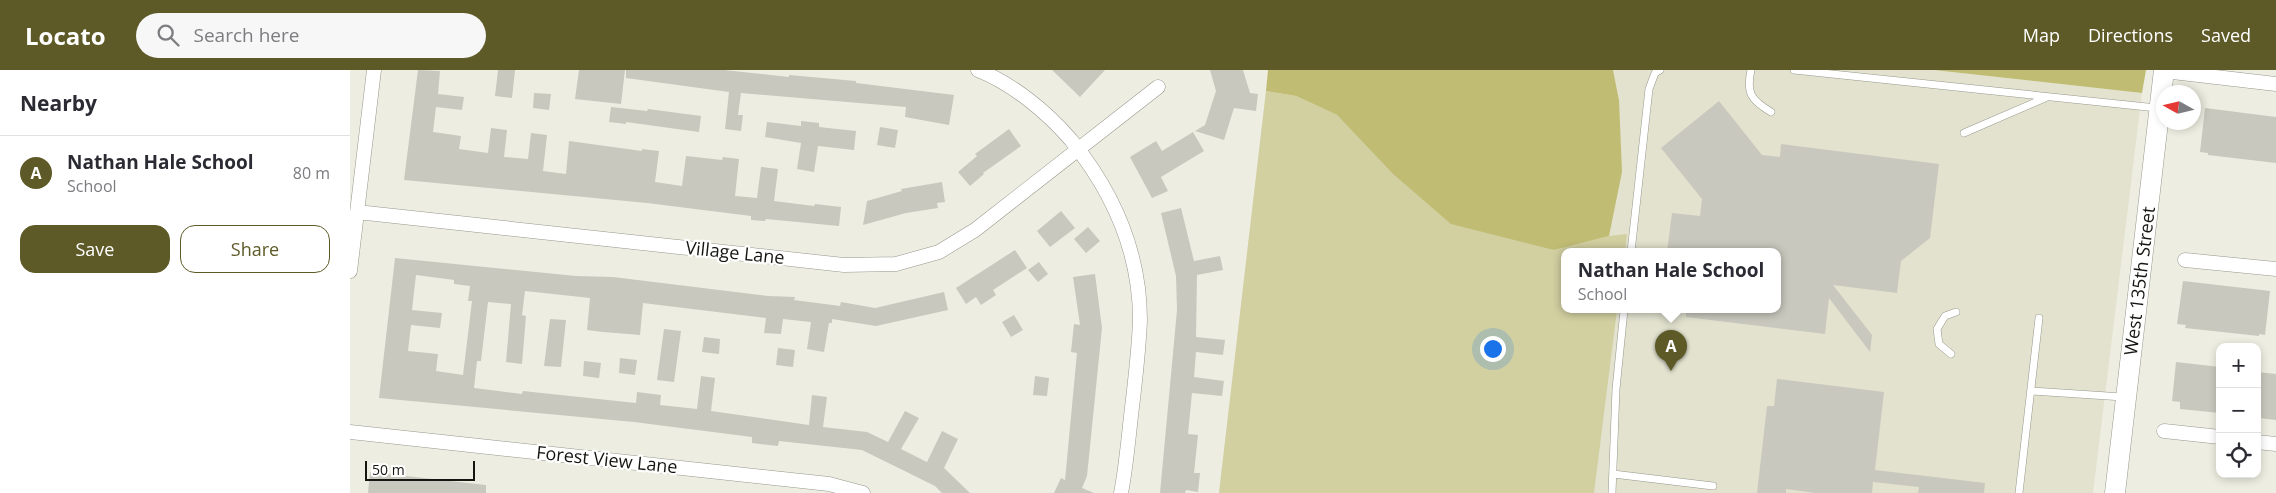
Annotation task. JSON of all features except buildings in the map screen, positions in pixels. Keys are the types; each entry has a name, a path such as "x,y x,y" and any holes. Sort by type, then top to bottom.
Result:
{"street":[{"path":"350,271 374,70"},
{"path":"978,70 1009,86 1064,132 1104,185 1119,217 1130,251 1140,318 1121,493"},
{"path":"2164,71 2276,84"},
{"name":"West 135th Street","path":"2162,85 2164,71"},
{"name":"Village Lane","path":"357,212 844,266 888,265 919,259 946,248 975,230 1158,87"},
{"name":"West 135th Street","path":"2115,493 2157,130"},
{"path":"2185,260 2276,269"},
{"path":"2164,431 2216,437"},
{"name":"Forest View Lane","path":"350,432 829,484 862,493"},
{"path":"2261,442 2276,444"}],"lane":[{"path":"1631,248 1649,89 1656,73 1660,70"},
{"path":"1751,70 1748,84 1751,95 1758,104 1771,112"},
{"path":"1794,70 2156,108"},
{"path":"1964,133 2045,97"},
{"path":"1951,354 1939,344 1937,329 1945,316 1956,312"},
{"path":"1612,493 1616,389 1624,313"},
{"path":"2019,493 2039,318"},
{"path":"2031,391 2126,397"},
{"path":"1613,474 1713,486"}],"shaded area":[{"path":"1268,70 1613,70 1619,100 1622,172 1609,236 1554,250 1451,224 1392,173 1337,115 1296,96 1266,91"},
{"path":"1613,70 1934,70 2142,93 2093,493 1219,493 1266,91 1337,115 1619,100"},
{"path":"1934,70 2146,70 2142,93"},
{"path":"1266,91 1296,96 1337,115 1392,173 1554,250 1561,248 1561,313 1617,313 1594,493 1219,493"},
{"path":"1627,234 1625,248 1562,248 1609,236"}],"place":[{"name":"Nathan Hale School","path":"1671,371"}]}
